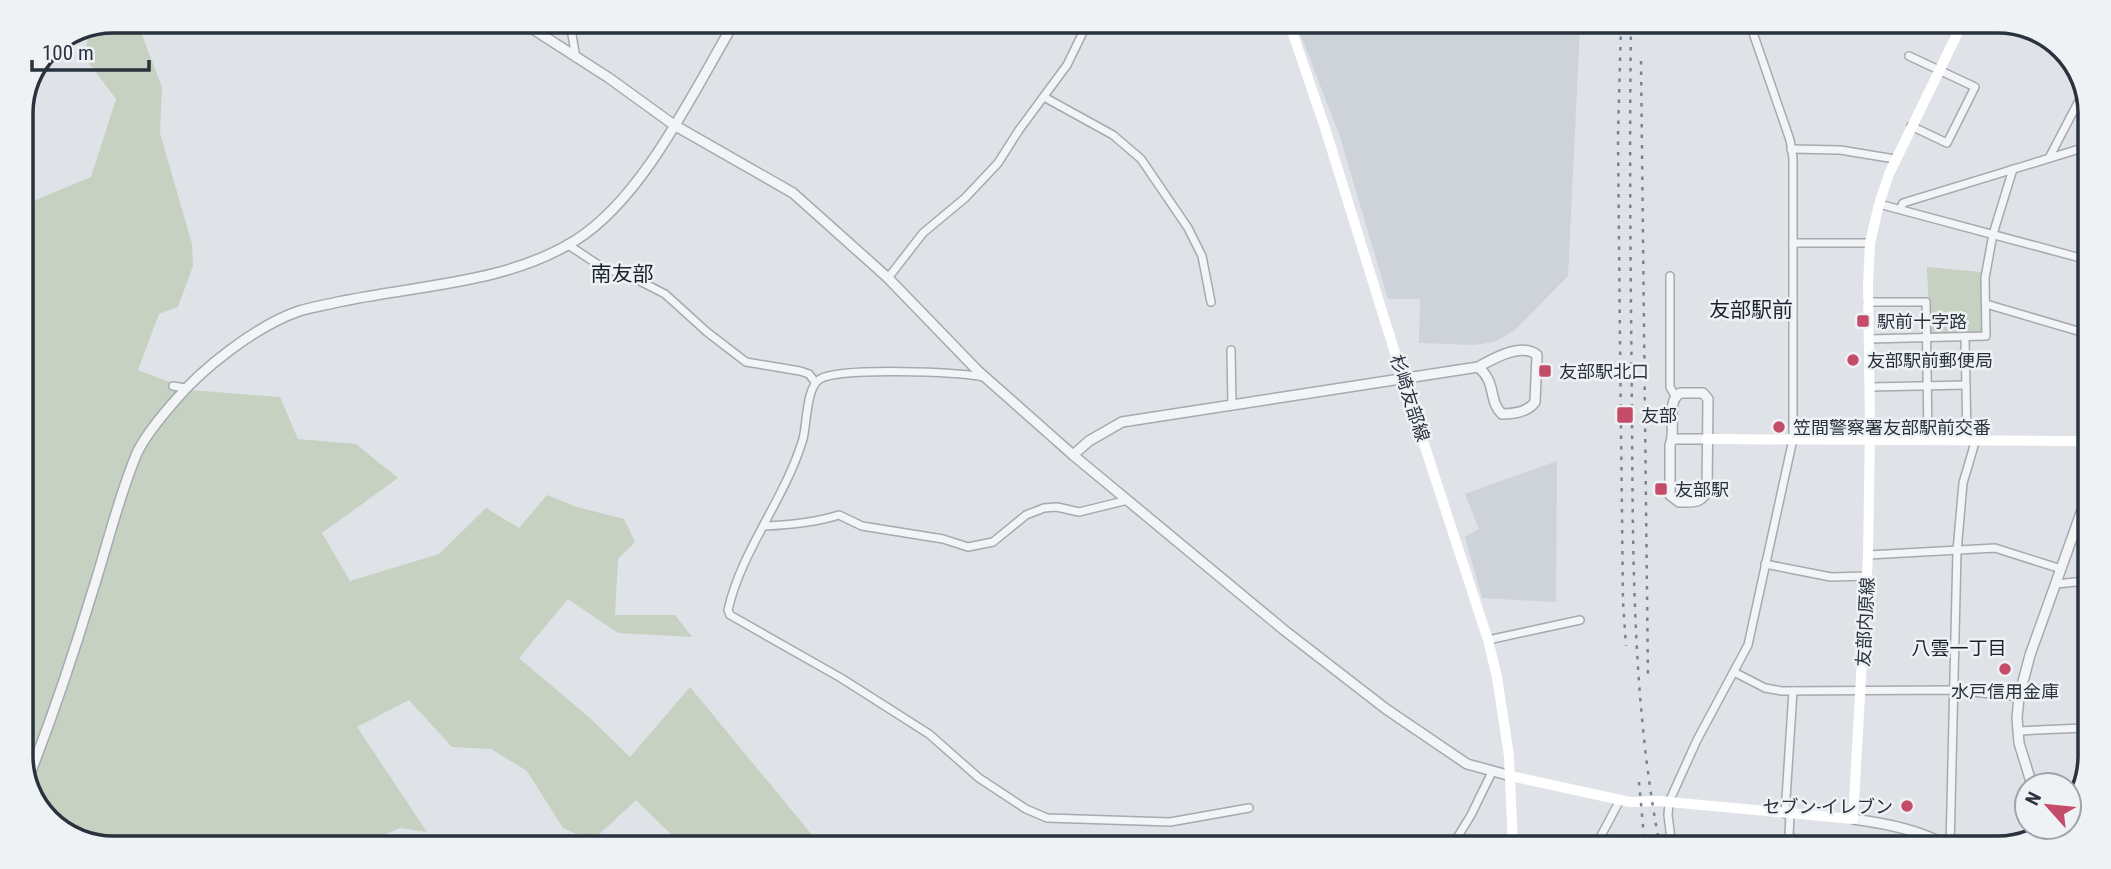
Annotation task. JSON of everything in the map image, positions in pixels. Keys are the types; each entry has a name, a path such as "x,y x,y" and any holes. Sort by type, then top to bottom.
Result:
{"main road":[{"name":"杉崎友部線","path":"1293,33 1488,640 1497,677 1511,776"},
{"name":"友部内原線","path":"1853,819 1868,555 1870,243 1879,204 1895,159 1958,33"},
{"path":"1707,439 2078,441"},
{"path":"1513,836 1511,776 1620,800 1853,819"}],"street":[{"path":"538,33 674,125 793,193 888,278 985,377 1073,455 1284,630 1386,709 1467,764 1511,776"},
{"path":"572,33 576,58"},
{"path":"34,764 60,696 138,451 158,421 186,388 224,354 258,332 299,311 492,274 535,261 567,244 598,223 623,200 674,125 728,33"},
{"path":"888,278 923,233 965,198 998,163 1067,65 1083,33"},
{"path":"1671,836 1668,815 1670,802 1697,740 1748,645 1793,439 1791,149 1753,33"},
{"path":"1909,55 1975,87 1947,143 1912,126"},
{"path":"1044,97 1113,135 1141,159 1188,228 1202,256 1210,302"},
{"path":"2049,158 2077,104"},
{"path":"1791,149 1840,150 1895,159"},
{"path":"1899,209 1903,203 2078,149"},
{"path":"1870,339 1986,336 1984,278 1993,234 2013,169"},
{"path":"1879,204 2078,257"},
{"path":"1793,243 1870,243"},
{"path":"567,244 603,268 631,276 665,294 746,362 800,371 809,374 815,382"},
{"path":"1670,276 1670,387 1675,396"},
{"path":"1868,302 1926,302 1928,439"},
{"path":"1986,304 2078,331"},
{"path":"1951,836 1957,551 1963,483 1971,439 1965,338"},
{"path":"1231,350 1232,405"},
{"path":"1073,455 1089,441 1122,422 1478,367 1493,359 1523,350 1537,355 1535,402 1532,407 1502,414 1497,407 1489,377 1493,359"},
{"path":"1478,367 1489,377"},
{"path":"985,377 916,372 843,373 822,377 815,382 803,439 764,526 738,575 728,610 730,615 841,678 929,734 979,778 1026,809 1047,818 1170,822 1249,808"},
{"path":"1870,387 1966,385"},
{"path":"173,386 186,388"},
{"path":"1680,393 1706,395 1706,494 1699,502 1679,502 1672,498 1670,445 1673,439 1675,396 1680,393"},
{"path":"1673,439 1707,439"},
{"path":"764,526 801,524 839,515 862,526 968,547 993,542 1026,514 1044,508 1057,506 1079,512 1129,500"},
{"path":"2028,771 2018,731 2019,697 2030,655 2078,521"},
{"path":"1868,555 1995,548 2061,569"},
{"path":"1765,564 1830,577 1867,576"},
{"path":"2056,584 2078,582"},
{"path":"1488,640 1580,620"},
{"path":"1734,672 1765,688 1793,691 1954,690 2019,697"},
{"path":"1789,836 1793,691"},
{"path":"2018,731 2078,728"},
{"path":"1458,836 1492,772"},
{"path":"1600,836 1620,800"},
{"path":"1853,819 1891,825 1929,836"}],"shaded area":[{"path":"1300,33 1580,33 1568,276 1514,331 1494,342 1474,345 1419,343 1420,299 1388,299 1340,137"},
{"path":"1557,461 1556,602 1482,598 1465,537 1479,529 1465,494"}],"green space":[{"path":"114,33 141,33 162,87 160,133 192,244 193,266 178,307 159,314 138,370 190,390 280,397 298,439 356,444 398,478 322,533 350,581 439,554 486,508 519,528 547,495 577,507 624,519 635,542 618,559 615,615 675,615 692,637 618,633 568,599 519,658 592,720 630,757 690,687 813,836 673,836 636,800 597,836 581,836 563,828 527,771 491,749 452,747 409,700 357,727 427,832 400,828 382,836 114,836 83,830 53,808 42,791 33,761 33,201 91,177 116,99 85,58 88,38"},
{"path":"1927,267 1981,272 1982,333 1930,334"}],"railway":[{"path":"1621,33 1618,135 1623,602 1626,646"},
{"path":"1631,33 1634,583 1644,742 1658,836"},
{"path":"1641,61 1648,680"},
{"path":"1639,782 1644,836"}],"place":[{"name":"駅前十字路","path":"1863,321"},
{"name":"友部駅前郵便局","path":"1853,360"},
{"name":"友部駅北口","path":"1545,371"},
{"name":"友部","path":"1625,415"},
{"name":"笠間警察署友部駅前交番","path":"1779,427"},
{"name":"友部駅","path":"1661,489"},
{"name":"水戸信用金庫","path":"2005,669"},
{"name":"セブン-イレブン","path":"1907,806"}],"district":[{"name":"南友部","path":"622,274"},
{"name":"友部駅前","path":"1751,310"},
{"name":"八雲一丁目","path":"1959,648"}]}
